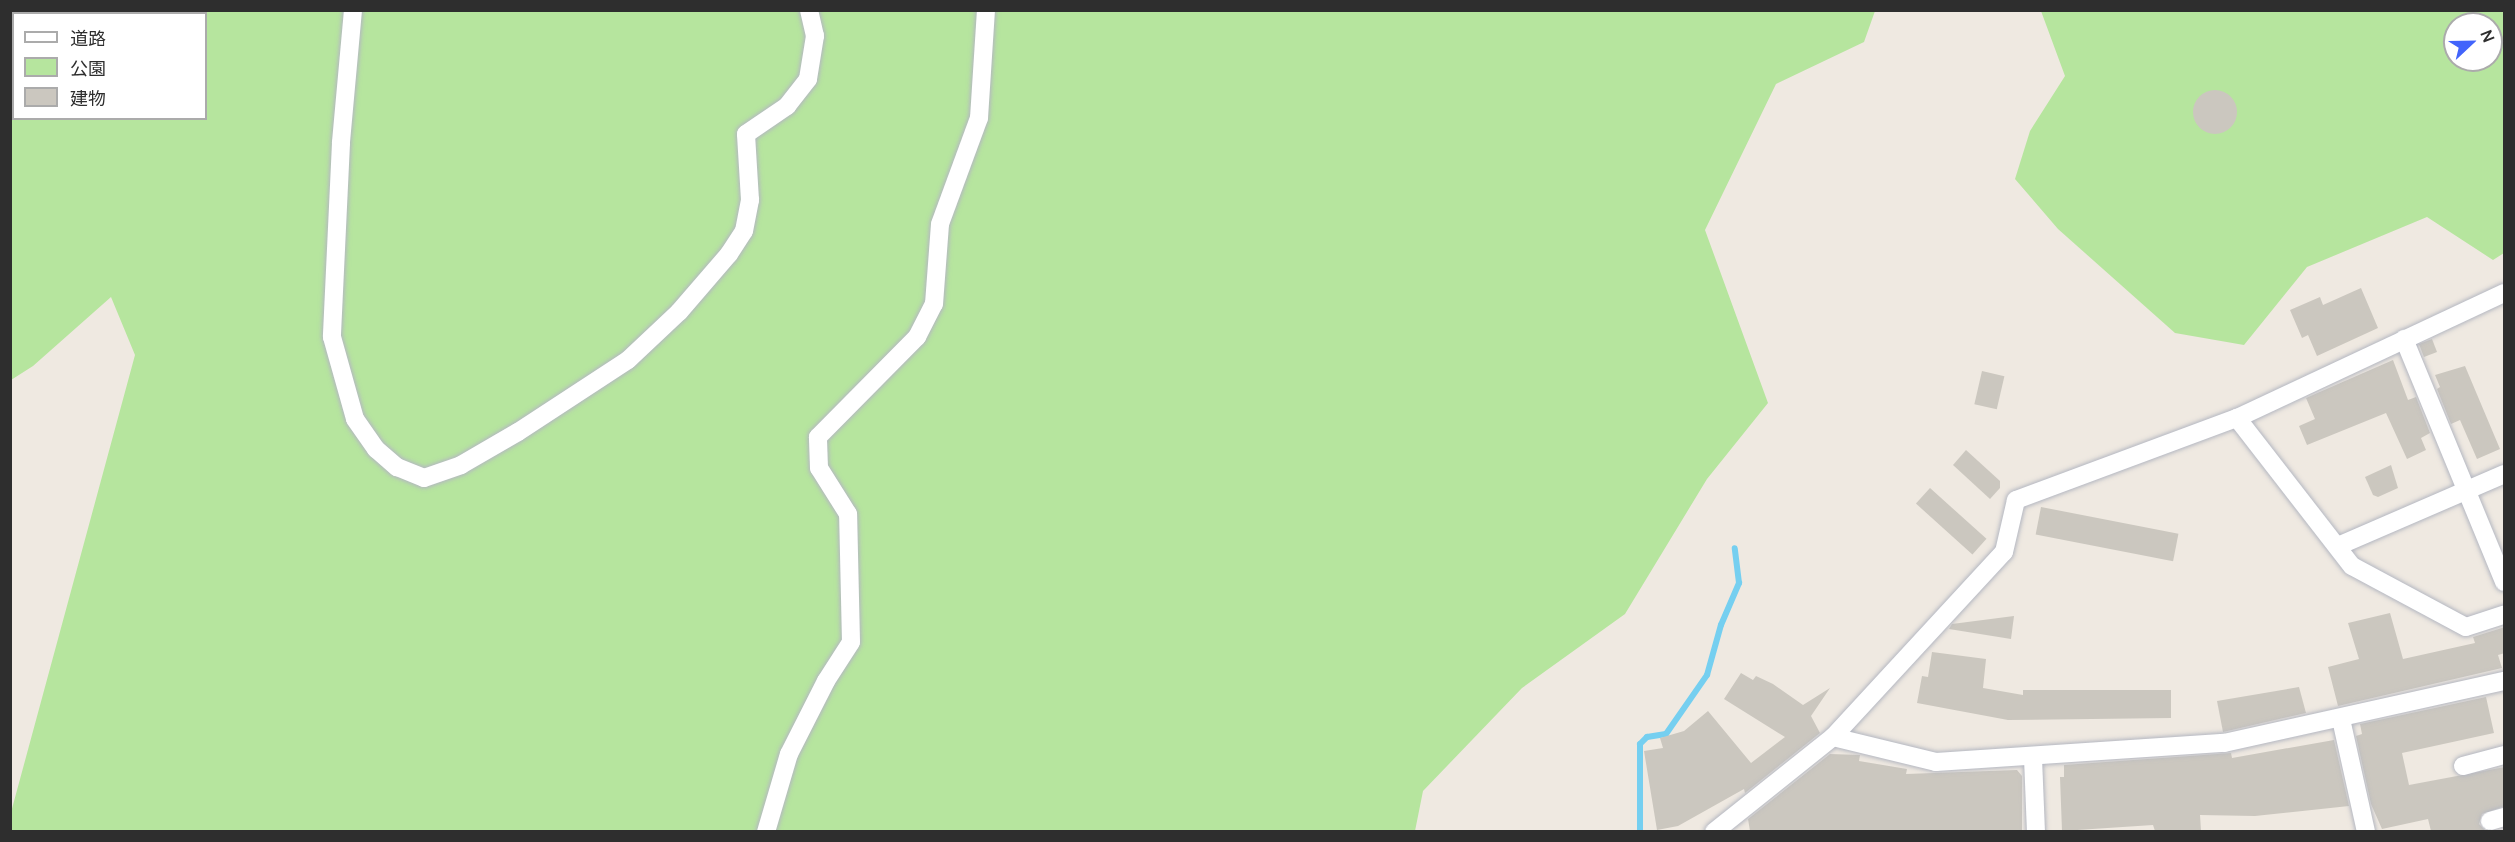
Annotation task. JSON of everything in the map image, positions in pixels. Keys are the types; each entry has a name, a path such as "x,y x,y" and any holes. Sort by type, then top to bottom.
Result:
{"street":[{"path":"353,10 341,143 332,337 355,419 376,449 397,467 424,478 460,465 509,438 628,360 679,312 729,254 744,231 750,200 746,134 787,106 808,79 814,36 809,10"},
{"path":"766,831 789,754 826,681 851,642 848,514 819,468 818,437 917,337 934,304 940,224 979,118 986,10"},
{"path":"1719,830 1833,737 2004,552 2016,500 2237,418 2505,293"},
{"path":"2403,339 2505,582"},
{"path":"2237,418 2352,566 2466,627 2505,615"},
{"path":"2338,546 2505,474"},
{"path":"1833,737 1936,762 2034,758 2224,743 2505,681"},
{"path":"2341,719 2366,831"},
{"path":"2463,766 2505,755"},
{"path":"2034,758 2036,831"}],"green space":[{"path":"11,11 1875,11 1864,42 1776,84 1705,230 1768,403 1707,479 1625,614 1522,688 1423,791 1415,831 11,832 10,816 135,355 111,297 33,366 11,380"},
{"path":"2041,11 2504,11 2504,253 2493,260 2427,217 2307,267 2244,345 2175,333 2058,229 2015,179 2030,131 2065,76"}],"building":[{"path":"2215,90 2224,91 2231,96 2236,103 2236,121 2231,128 2224,133 2215,134 2206,133 2199,128 2194,121 2193,112 2194,103 2199,96 2206,91"},
{"path":"2361,288 2378,328 2317,356 2308,335 2302,338 2290,310 2320,297 2323,305"},
{"path":"2432,339 2437,352 2424,357 2419,344"},
{"path":"2393,360 2408,400 2416,397 2430,433 2421,438 2426,450 2407,459 2386,413 2307,445 2299,426 2315,419 2306,398"},
{"path":"2465,366 2500,449 2477,459 2460,420 2451,424 2437,389 2440,387 2435,375"},
{"path":"1982,371 2004,376 1997,409 1974,404"},
{"path":"1966,450 2000,481 2000,488 1990,499 1953,465"},
{"path":"2391,465 2398,488 2378,497 2373,495 2365,477"},
{"path":"1930,488 1986,539 1972,554 1916,504"},
{"path":"2041,507 2178,534 2173,561 2036,534"},
{"path":"2390,613 2403,659 2475,643 2473,637 2505,627 2505,653 2498,655 2502,668 2338,706 2328,667 2359,659 2348,623"},
{"path":"2014,616 2011,639 1949,629 1952,624"},
{"path":"1932,652 1986,659 1983,688 2023,695 2023,690 2171,690 2171,718 2008,720 1917,703 1922,676 1928,677"},
{"path":"1741,673 1753,680 1756,676 1773,684 1803,705 1830,688 1811,716 1820,733 1745,793 1744,789 1678,826 1657,830 1644,751 1663,748 1660,738 1684,731 1708,711 1751,763 1785,737 1724,699"},
{"path":"2299,687 2306,713 2223,732 2217,701"},
{"path":"2486,697 2494,733 2402,753 2409,785 2505,767 2505,806 2482,814 2479,824 2486,831 2431,831 2428,819 2382,829 2371,804 2356,736 2362,734 2360,724"},
{"path":"2334,740 2349,806 2255,816 2200,815 2201,831 2155,831 2153,825 2062,831 2060,777 2064,777 2064,765 2231,753 2232,758"},
{"path":"1830,754 1860,755 1859,761 1907,769 1906,774 2017,770 2022,776 2022,831 1750,831 1748,819"}],"waterway":[{"path":"1640,832 1640,744 1647,737 1666,734 1707,675 1721,625 1739,583 1735,548"}]}
